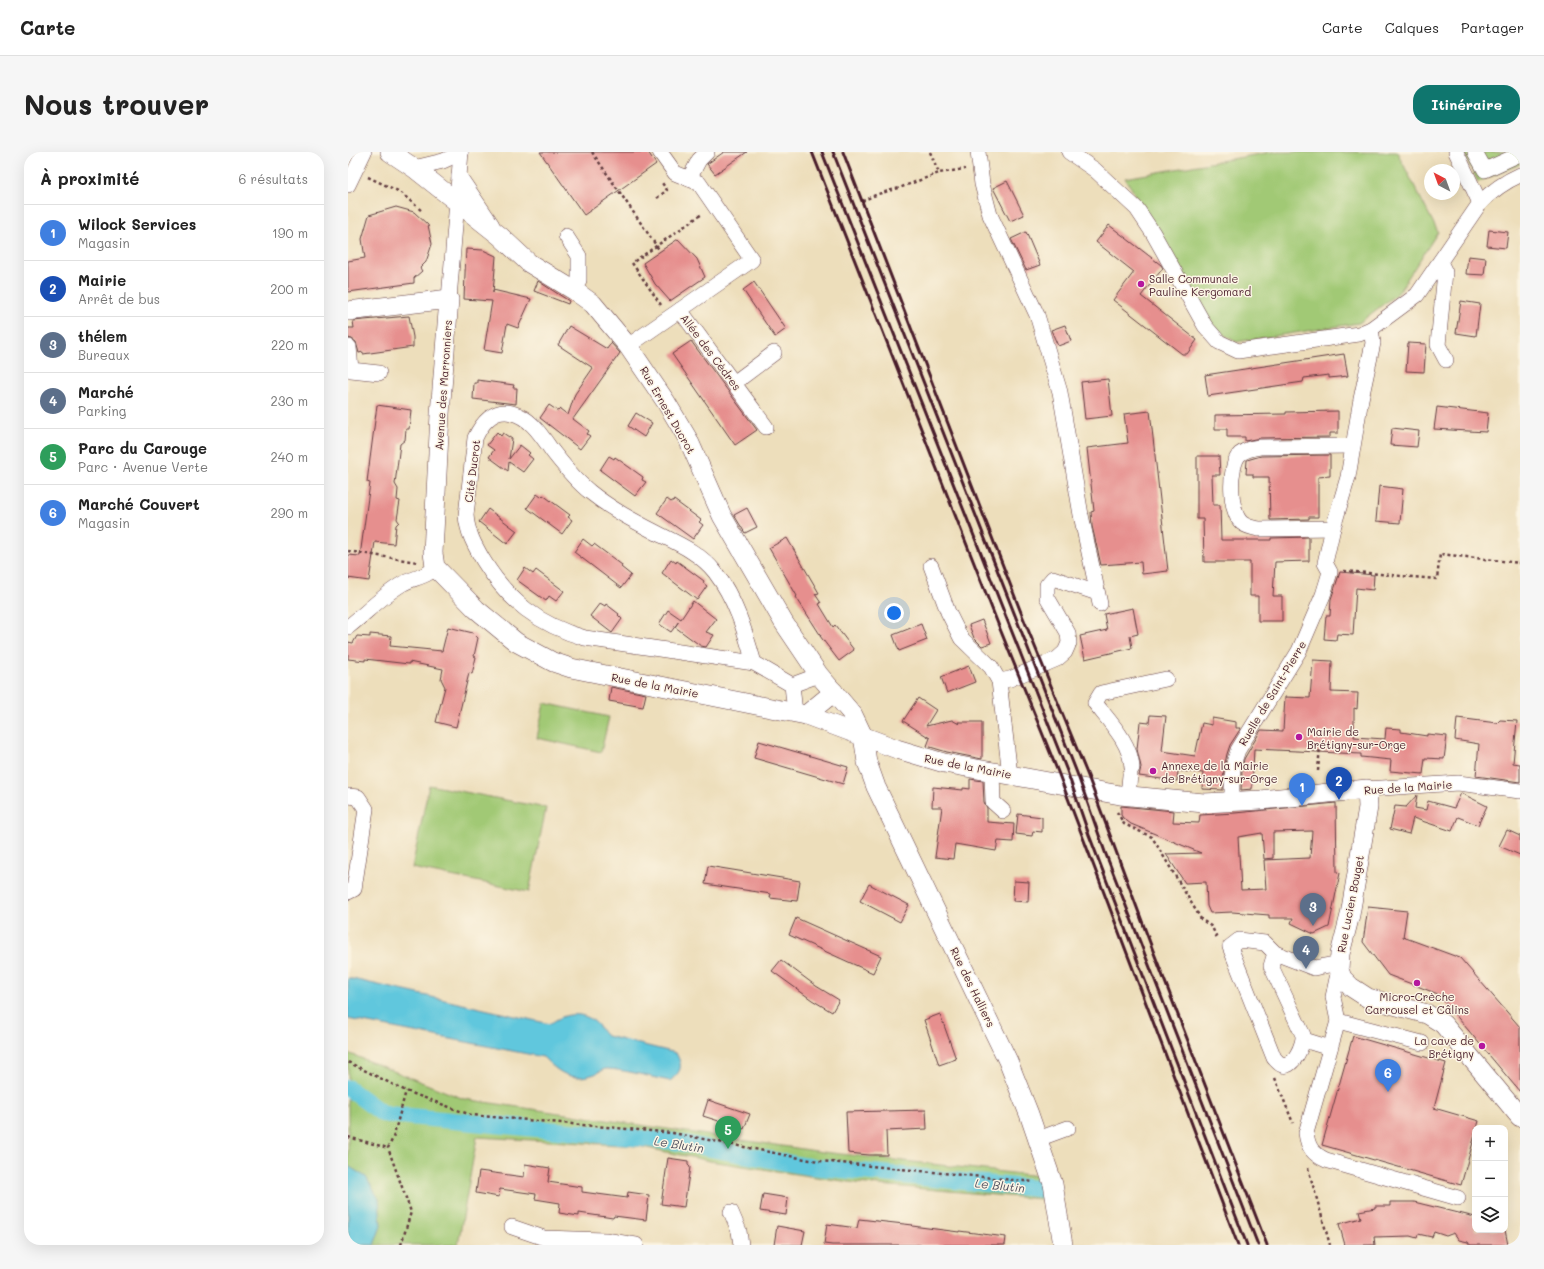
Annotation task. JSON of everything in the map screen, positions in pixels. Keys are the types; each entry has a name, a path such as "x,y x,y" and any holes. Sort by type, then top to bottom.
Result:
{"main road":[{"name":"Rue Ernest Ducrot","path":"390,152 414,168 500,236 529,263 575,291 593,304 628,346 688,439 722,516 784,623 816,670 834,692"},
{"path":"348,311 450,299"},
{"name":"Avenue des Marronniers","path":"435,567 433,553 440,414 450,299"},
{"name":"Rue de la Mairie","path":"435,567 476,609 497,627 516,642 553,662 571,668 800,714 926,759 1128,796 1204,803 1232,802 1367,790"},
{"path":"800,714 834,692"},
{"name":"Rue des Halliers","path":"834,692 853,716 863,736 867,762 879,794 1008,1061 1038,1139 1053,1184 1062,1245"},
{"path":"826,723 844,736 867,762"},
{"name":"Rue Lucien Bouget","path":"1367,790 1368,807 1350,915 1340,954 1339,966 1342,978 1351,987 1368,998 1427,1014 1436,1018 1443,1024 1520,1116"}],"street":[{"path":"350,176 364,152"},
{"path":"414,168 443,161 461,152"},
{"name":"Avenue des Marronniers","path":"450,299 461,152"},
{"name":"Allée des Cèdres","path":"660,152 675,173 699,183 752,260 675,314 734,383 766,427"},
{"path":"689,179 699,160 707,152"},
{"path":"978,152 982,184 990,214 1037,315 1060,392 1081,515 1099,599 1053,578 1047,585 1047,597 1068,633 1069,643 1064,652 1057,659 999,681"},
{"path":"1069,152 1095,170 1137,209 1153,233 1205,326 1219,342 1238,351 1359,334 1371,329 1417,295 1480,203 1506,182 1520,175"},
{"path":"1456,152 1480,203"},
{"path":"1475,152 1485,170 1520,154"},
{"path":"459,176 500,236"},
{"path":"566,236 580,256 579,280 575,291"},
{"path":"1440,262 1445,272 1438,345 1446,360"},
{"path":"628,346 675,314"},
{"name":"Ruelle de Saint-Pierre","path":"1232,802 1233,761 1238,750 1299,651 1323,595 1330,572 1325,563 1333,528 1348,477 1352,446 1373,343 1371,329"},
{"path":"349,347 351,370 379,372"},
{"path":"734,383 774,353"},
{"name":"Cité Ducrot","path":"754,663 747,637 737,610 725,587 706,562 694,552 624,515 589,492 575,479 536,428 527,420 511,412 502,413 486,420 475,438 466,515 467,525 471,537 489,570 501,586 520,605 548,624 566,633 585,638 754,663 792,685"},
{"path":"1333,528 1260,529 1250,528 1241,523 1234,512 1232,504 1233,468 1235,460 1240,454 1250,449 1260,447 1352,446"},
{"path":"931,566 948,612 961,638 992,667 999,681 1010,775"},
{"path":"348,627 402,584 429,573 435,567"},
{"path":"800,714 792,685 816,670"},
{"path":"1128,796 1132,759 1119,734 1095,703 1101,693 1166,679"},
{"path":"992,772 993,802 1002,812"},
{"name":"Rue de la Mairie","path":"1367,790 1458,783 1520,791"},
{"path":"348,796 358,797 366,809 354,889 348,892"},
{"path":"1275,953 1271,966 1304,1040 1300,1050 1292,1060 1286,1065 1281,1065 1274,1058 1230,947 1239,940 1265,943 1275,953 1314,968 1339,966 1333,997 1338,1020 1306,1133 1307,1142 1311,1150 1326,1160 1458,1198"},
{"path":"1338,1020 1422,1043"},
{"path":"1304,1040 1330,1048"},
{"path":"1038,1139 1068,1128"},
{"path":"731,1212 739,1231 741,1245"},
{"path":"512,1227 544,1238 605,1240 636,1245"}],"path":[{"path":"592,152 660,251"},
{"path":"930,152 939,173"},
{"path":"862,201 939,173 980,167"},
{"path":"350,176 374,179 400,192 422,211"},
{"path":"675,314 632,263 714,205"},
{"path":"348,551 413,561"},
{"path":"1330,572 1336,570 1437,579 1440,554 1520,563"},
{"path":"1318,771 1320,745"},
{"path":"348,1062 406,1091 471,1115 673,1133 810,1160 1053,1184"},
{"path":"401,1245 411,1212 388,1148 393,1138 406,1091"},
{"path":"348,1137 388,1148"}],"green space":[{"path":"1271,152 1397,152 1438,232 1398,293 1359,323 1236,342 1214,329 1153,223 1125,178"},
{"path":"1463,152 1520,152 1520,164 1478,182"},
{"path":"544,703 609,717 601,752 537,738"},
{"path":"429,785 546,808 529,892 412,868"},
{"path":"348,1053 464,1099 823,1152 1039,1176 1042,1199 856,1183 710,1161 638,1146 477,1137 458,1245 348,1245"}],"water":[{"path":"348,978 550,1024 567,1015 580,1015 592,1020 607,1036 676,1053 680,1061 680,1068 677,1074 670,1081 607,1069 587,1076 572,1076 560,1072 543,1057 348,1019"},
{"path":"348,1166 366,1177 379,1199 381,1226 374,1245 348,1245"}],"building":[{"path":"540,152 648,152 656,164 584,215"},
{"path":"724,152 747,152 715,174 707,164"},
{"path":"1007,181 1024,215 1010,221 993,188"},
{"path":"396,207 414,212 428,225 432,244 426,262 420,268 422,271 414,278 414,283 348,292 348,261 365,258 362,239 369,215"},
{"path":"1109,225 1163,268 1141,296 1197,340 1187,354 1182,354 1113,300 1134,272 1096,242"},
{"path":"1489,230 1508,232 1506,248 1487,246"},
{"path":"1026,232 1040,265 1026,270 1011,239"},
{"path":"678,239 697,259 705,277 670,301 655,284 643,263"},
{"path":"466,249 483,250 496,256 493,290 531,299 518,328 507,324 502,353 484,350 492,301 464,299"},
{"path":"1468,256 1486,258 1484,275 1466,274"},
{"path":"538,281 569,301 568,304 534,291"},
{"path":"754,282 786,329 775,337 743,290"},
{"path":"1461,301 1480,304 1476,336 1456,333"},
{"path":"409,316 413,337 413,347 363,354 363,352 359,353 356,342 348,338 348,328 354,328 353,321"},
{"path":"1065,325 1071,341 1058,346 1051,330"},
{"path":"569,326 607,349 611,343 620,353 573,419 589,431 587,434 590,436 580,449 540,418 549,405 558,411 560,409 568,415 575,394 593,368 558,345"},
{"path":"691,341 757,430 735,445 672,354"},
{"path":"1408,343 1426,344 1424,372 1406,371"},
{"path":"1344,354 1348,376 1329,378 1329,375 1304,378 1303,382 1208,396 1205,375"},
{"path":"1108,379 1112,416 1085,419 1081,382"},
{"path":"477,380 514,385 513,388 517,388 516,404 473,399 474,383 477,383"},
{"path":"377,405 411,410 409,429 406,429 405,440 400,444 395,484 398,489 397,500 400,501 397,519 399,522 396,525 394,544 375,542 369,581 348,578 348,555 360,556 370,483 367,482"},
{"path":"1437,407 1488,413 1486,432 1434,429"},
{"path":"1150,411 1168,571 1142,574 1141,562 1101,565 1092,526 1091,512 1094,511 1087,448 1128,443 1124,414"},
{"path":"1338,411 1338,433 1330,433 1330,437 1260,438 1245,441 1245,437 1227,437 1227,429 1215,429 1215,415 1286,414 1286,412"},
{"path":"636,413 652,423 644,437 628,426"},
{"path":"1392,428 1419,431 1417,447 1390,445"},
{"path":"497,432 501,436 503,433 512,439 509,459 520,445 530,453 528,455 533,459 523,472 509,462 508,471 489,457 494,450 487,445"},
{"path":"1330,455 1330,476 1318,477 1318,517 1309,517 1309,519 1270,520 1269,477 1253,477 1253,474 1246,474 1247,460 1261,456"},
{"path":"609,456 614,459 615,457 643,477 642,480 646,482 635,496 600,470"},
{"path":"1197,456 1219,456 1220,475 1212,475 1213,505 1220,505 1221,540 1271,540 1271,538 1309,537 1309,561 1275,562 1273,596 1282,596 1282,621 1258,621 1258,596 1250,596 1250,562 1204,562 1203,519 1197,519"},
{"path":"1379,486 1403,489 1400,523 1376,521"},
{"path":"537,494 541,497 543,495 570,515 568,517 572,520 562,534 527,508"},
{"path":"667,499 671,502 674,500 701,520 699,522 703,525 693,539 657,513"},
{"path":"747,508 757,527 745,533 734,515"},
{"path":"488,509 517,531 507,544 479,522"},
{"path":"787,538 819,593 815,594 821,603 819,604 833,627 835,625 854,650 839,661 820,636 796,597 797,596 769,548"},
{"path":"583,539 592,546 594,544 622,565 621,567 631,575 621,588 574,552"},
{"path":"671,559 676,563 677,561 704,581 703,583 707,586 697,600 662,573"},
{"path":"525,568 533,574 536,570 564,591 556,601 549,596 546,601 517,580"},
{"path":"1340,572 1374,575 1373,590 1356,588 1353,635 1337,634 1336,640 1324,639 1326,616 1330,616 1331,599"},
{"path":"693,601 716,619 706,632 714,635 706,647 701,646 675,627 679,621 671,632 659,624 668,610 681,619"},
{"path":"600,603 605,606 606,604 619,614 618,615 622,619 612,633 590,616"},
{"path":"1133,608 1138,634 1130,636 1132,648 1085,659 1080,636 1107,630 1104,614"},
{"path":"982,620 991,643 982,646 974,638 969,625"},
{"path":"921,624 927,640 899,651 893,635"},
{"path":"448,627 473,633 478,638 472,674 469,673 456,727 436,722 445,687 441,679 443,669 409,662 409,664 365,659 365,661 348,659 348,642 353,643 357,636 370,637 370,634 391,636 390,646 442,651"},
{"path":"1313,660 1332,661 1331,692 1358,693 1357,709 1354,708 1354,737 1385,739 1386,728 1401,729 1401,732 1427,736 1427,734 1447,736 1444,759 1425,758 1423,774 1390,771 1391,760 1361,757 1361,754 1254,749 1252,789 1241,790 1244,759 1261,730 1283,731 1285,697 1310,698"},
{"path":"969,666 975,682 947,693 941,677"},
{"path":"611,687 646,694 643,707 609,701"},
{"path":"918,698 936,710 926,726 952,720 959,724 958,722 982,722 982,759 947,752 927,746 930,738 903,721"},
{"path":"1150,715 1166,716 1162,751 1195,756 1202,723 1212,725 1212,718 1236,722 1236,728 1241,728 1230,745 1227,754 1224,768 1223,790 1202,789 1203,773 1178,771 1177,781 1139,776 1141,767 1137,749 1140,722 1149,723"},
{"path":"1457,718 1497,723 1500,720 1517,721 1513,763 1520,764 1520,782 1476,776 1479,744 1455,740"},
{"path":"759,741 848,767 843,784 754,758"},
{"path":"970,779 983,781 984,802 987,808 987,822 1014,824 1013,842 998,841 996,851 955,844 953,859 935,857 942,807 932,807 933,787 963,790 963,788 970,789"},
{"path":"1461,793 1487,806 1478,825 1458,817 1452,831 1413,818 1409,834 1390,829 1395,806 1406,807 1417,795 1415,808 1426,810 1428,801 1454,808"},
{"path":"1336,803 1337,872 1340,873 1329,927 1314,934 1291,923 1293,918 1269,918 1269,915 1232,912 1210,913 1207,906 1206,882 1185,883 1166,854 1201,853 1131,824 1121,815 1121,806 1174,811 1173,822 1199,823 1200,815","holes":["1312,831 1310,858 1264,860 1266,889 1241,890 1238,837 1262,833 1264,859 1273,858 1273,832"]},
{"path":"1018,814 1042,817 1042,832 1033,831 1032,836 1016,834"},
{"path":"1507,830 1520,836 1520,855 1499,846"},
{"path":"708,866 800,881 797,901 770,898 771,894 705,884"},
{"path":"1014,881 1029,882 1028,902 1013,901"},
{"path":"869,884 909,905 900,922 860,901"},
{"path":"1368,907 1407,911 1403,937 1460,958 1520,1027 1520,1092 1438,994 1388,975 1363,942"},
{"path":"796,918 881,956 873,973 789,935"},
{"path":"781,960 816,986 839,1000 832,1012 812,1000 772,971"},
{"path":"940,1014 956,1059 939,1065 924,1020"},
{"path":"1353,1036 1446,1063 1434,1108 1479,1121 1478,1125 1472,1125 1472,1146 1461,1185 1322,1145"},
{"path":"708,1100 750,1114 744,1129 703,1116"},
{"path":"926,1110 927,1129 886,1131 887,1155 848,1153 846,1112"},
{"path":"668,1158 688,1161 688,1165 690,1167 684,1207 661,1204"},
{"path":"525,1164 550,1168 548,1182 582,1187 582,1192 627,1198 628,1192 649,1195 646,1220 614,1216 613,1218 579,1213 579,1216 559,1213 560,1203 535,1199 536,1194 500,1189 499,1197 476,1193 479,1171 524,1177"},
{"path":"763,1194 788,1198 786,1215 760,1211"},
{"path":"1390,1202 1414,1202 1472,1216 1472,1233 1506,1233 1508,1245 1470,1245 1468,1242 1459,1240 1454,1233 1446,1236 1434,1232 1432,1237 1418,1234 1417,1238 1410,1236 1374,1237 1375,1245 1345,1245 1339,1224 1361,1218 1359,1211 1375,1208 1375,1206 1390,1206"},
{"path":"859,1219 1006,1237 1005,1245 824,1244 827,1224 857,1228"},
{"path":"777,1226 805,1231 802,1245 774,1245"}],"waterway":[{"name":"Le Blutin","path":"348,1088 383,1114 670,1141 805,1166 1041,1189"}],"railway":[{"path":"812,152 1058,772 1238,1245"},
{"path":"822,152 1067,771 1089,835 1247,1245"},
{"path":"833,152 1077,773 1105,852 1258,1245"},
{"path":"843,152 1022,615 1088,776 1152,948 1267,1245"}],"place":[{"name":"Salle Communale Pauline Kergomard","path":"1141,284"},
{"name":"Mairie de Brétigny-sur-Orge","path":"1299,737"},
{"name":"Annexe de la Mairie de Brétigny-sur-Orge","path":"1153,771"},
{"name":"Mairie","path":"1339,800"},
{"name":"Wilock Services","path":"1302,806"},
{"name":"thélem","path":"1313,926"},
{"name":"Marché","path":"1306,969"},
{"name":"Micro-Crèche Carrousel et Câlins","path":"1417,983"},
{"name":"La cave de Brétigny","path":"1482,1046"},
{"name":"Marché Couvert","path":"1388,1092"},
{"name":"Parc du Carouge","path":"728,1149"}]}
